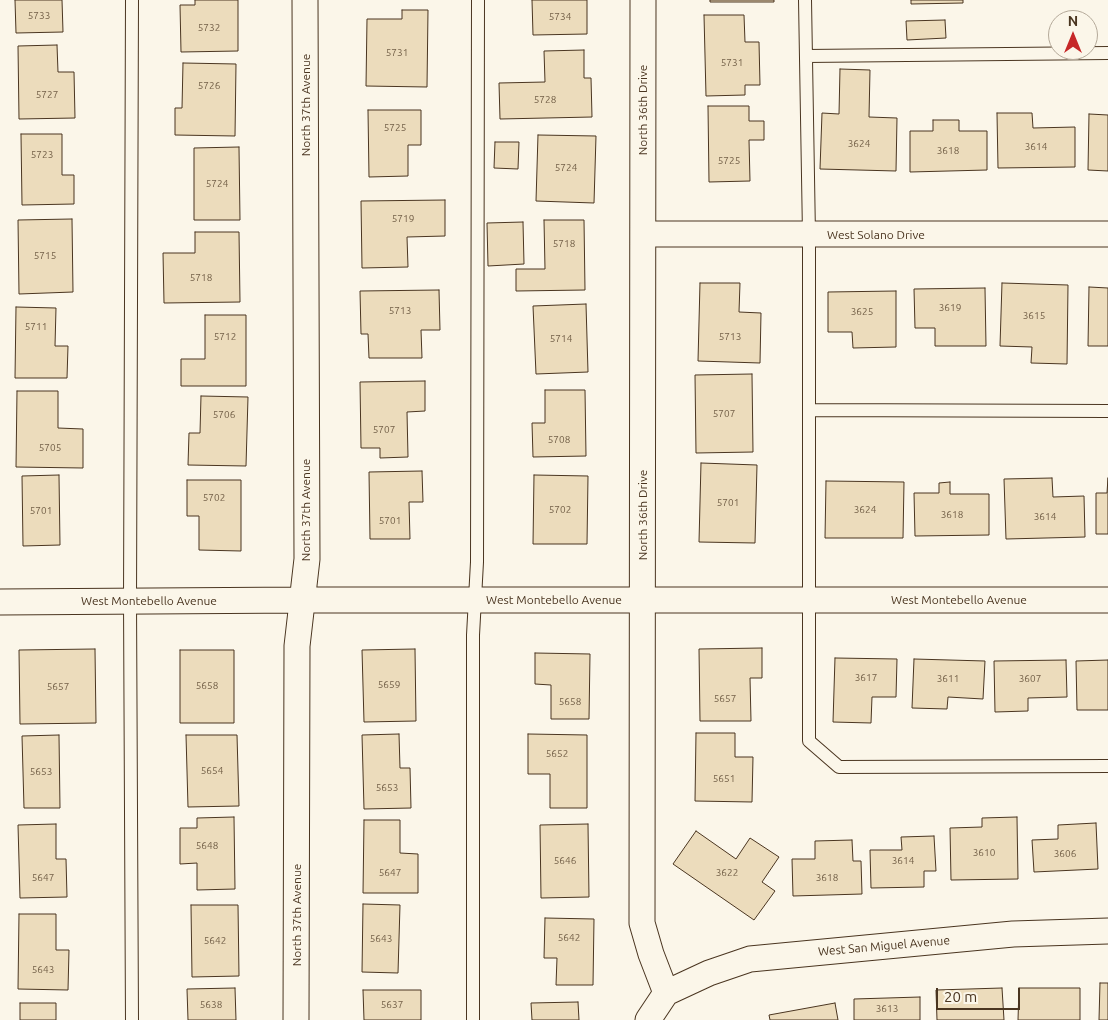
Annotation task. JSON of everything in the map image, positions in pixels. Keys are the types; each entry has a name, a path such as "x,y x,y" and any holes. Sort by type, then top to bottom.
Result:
{"street":[{"name":"North 37th Avenue","path":"296,1020 297,646 306,559 305,0"},
{"name":"North 36th Drive","path":"643,0 642,923 651,954 666,993"},
{"name":"West Solano Drive","path":"643,234 1108,234"},
{"name":"West Montebello Avenue","path":"0,602 1108,600"},
{"name":"West San Miguel Avenue","path":"666,993 709,973 750,959 1012,934 1108,931"},
{"path":"648,1020 666,993"}],"lane":[{"path":"132,0 130,601 132,1020"},
{"path":"473,1020 473,635 478,542 478,0"},
{"path":"806,0 809,235 809,741 839,767 1108,766"},
{"path":"806,56 1108,53"},
{"path":"809,410 1108,412"}],"building":[{"path":"15,0 62,0 63,32 16,33"},
{"path":"195,0 238,0 238,51 181,52 180,5 195,5"},
{"path":"532,0 587,0 587,34 533,35"},
{"path":"710,0 774,0 774,2 710,2"},
{"path":"911,0 963,0 963,3 911,4"},
{"path":"402,10 428,10 427,87 366,86 367,19 402,19"},
{"path":"704,15 744,15 745,42 759,42 760,85 745,85 745,95 706,96"},
{"path":"945,20 946,38 907,40 906,21"},
{"path":"57,45 58,72 74,72 75,118 19,119 18,46"},
{"path":"584,50 584,78 591,78 592,117 500,119 499,83 545,82 544,51"},
{"path":"183,63 236,64 235,136 175,135 175,108 182,108"},
{"path":"840,69 870,70 869,117 897,118 896,171 820,169 822,113 839,114"},
{"path":"708,106 749,106 749,121 764,121 764,140 749,140 750,181 709,182"},
{"path":"368,110 421,110 421,145 408,145 408,176 369,177"},
{"path":"997,113 1032,113 1033,128 1075,127 1075,167 998,168"},
{"path":"1089,114 1108,115 1108,171 1088,170"},
{"path":"933,120 959,120 959,131 987,131 987,170 910,172 910,131 933,131"},
{"path":"21,134 62,134 62,175 74,175 74,204 22,205"},
{"path":"538,135 596,136 594,203 536,201"},
{"path":"495,142 519,142 518,169 494,168"},
{"path":"239,147 240,220 194,220 194,148"},
{"path":"445,200 445,236 407,237 408,267 362,268 361,201"},
{"path":"72,219 73,292 19,294 18,220"},
{"path":"544,220 584,220 585,290 516,291 516,269 545,269"},
{"path":"523,222 524,264 488,266 487,223"},
{"path":"195,232 239,232 240,302 164,303 163,253 195,253"},
{"path":"700,283 740,283 739,312 761,313 760,363 698,361"},
{"path":"1002,283 1068,285 1067,364 1031,363 1032,347 1000,346"},
{"path":"1089,287 1108,288 1108,346 1088,346"},
{"path":"985,288 986,346 935,346 935,328 915,328 914,289"},
{"path":"439,290 440,330 421,330 422,358 369,358 368,334 361,334 360,291"},
{"path":"896,291 896,347 853,348 852,332 828,332 828,292"},
{"path":"586,304 588,372 536,374 533,306"},
{"path":"16,307 56,308 55,346 68,346 67,378 15,378"},
{"path":"205,315 246,315 246,386 181,386 181,359 205,359"},
{"path":"752,374 753,452 696,453 695,375"},
{"path":"425,381 425,411 407,412 408,457 380,458 380,448 361,448 360,382"},
{"path":"545,390 585,390 586,456 533,457 532,423 545,423"},
{"path":"17,391 58,391 58,428 83,429 83,468 16,467"},
{"path":"201,396 248,397 246,466 188,465 189,433 200,433"},
{"path":"701,463 757,465 755,543 699,542"},
{"path":"422,471 423,502 409,502 410,539 370,539 369,472"},
{"path":"59,475 60,545 23,546 22,476"},
{"path":"534,475 588,476 587,544 533,544"},
{"path":"1052,478 1053,497 1084,496 1085,537 1006,539 1004,479"},
{"path":"1108,478 1108,534 1096,534 1096,493 1107,493"},
{"path":"187,480 241,480 241,551 199,550 199,516 187,516"},
{"path":"826,481 904,482 903,538 825,538"},
{"path":"950,482 950,494 989,494 989,535 915,536 914,493 939,493 939,483"},
{"path":"762,648 762,678 750,678 751,721 700,721 699,649"},
{"path":"95,649 96,723 20,724 19,650"},
{"path":"415,649 416,721 364,722 362,650"},
{"path":"180,650 234,650 234,723 180,723"},
{"path":"535,653 590,654 589,719 551,719 551,685 535,684"},
{"path":"835,658 897,659 896,697 872,697 871,723 833,722"},
{"path":"914,659 985,661 983,699 948,697 947,709 912,708"},
{"path":"1066,660 1067,697 1028,698 1028,711 995,712 994,661"},
{"path":"1108,660 1108,710 1077,710 1076,661"},
{"path":"696,733 735,733 735,757 753,757 752,802 695,801"},
{"path":"399,734 400,768 410,768 411,808 364,809 362,735"},
{"path":"528,734 587,735 587,808 550,808 550,774 528,774"},
{"path":"59,735 60,808 24,808 22,736"},
{"path":"186,735 237,735 239,806 188,807"},
{"path":"234,817 235,889 197,890 197,863 180,864 180,828 197,828 197,818"},
{"path":"1017,817 1018,879 951,880 950,828 982,827 982,818"},
{"path":"364,820 400,820 400,853 418,854 418,893 363,893"},
{"path":"1096,823 1098,869 1034,872 1032,840 1058,839 1058,825"},
{"path":"56,824 56,859 66,859 67,897 20,898 18,825"},
{"path":"588,824 589,897 541,898 540,825"},
{"path":"696,831 736,859 750,838 779,857 762,882 775,891 754,920 673,864"},
{"path":"934,836 936,871 924,871 924,887 871,888 870,850 902,850 901,837"},
{"path":"852,840 853,861 861,861 862,894 793,896 792,859 815,859 815,841"},
{"path":"363,904 400,905 398,973 362,972"},
{"path":"191,905 238,905 239,976 192,977"},
{"path":"19,914 56,914 56,950 69,950 68,990 18,989"},
{"path":"545,918 594,919 593,985 556,985 557,958 544,958"},
{"path":"1100,983 1108,983 1108,1020 1099,1020"},
{"path":"235,988 236,1020 188,1020 187,989"},
{"path":"1002,988 1004,1020 937,1020 936,990"},
{"path":"1019,988 1080,988 1080,1020 1018,1020"},
{"path":"363,990 421,990 421,1020 364,1020"},
{"path":"920,997 920,1020 854,1020 854,999"},
{"path":"578,1002 579,1020 532,1020 531,1003"},
{"path":"20,1003 56,1003 56,1020 20,1020"},
{"path":"835,1003 838,1020 770,1020 769,1015"}]}
